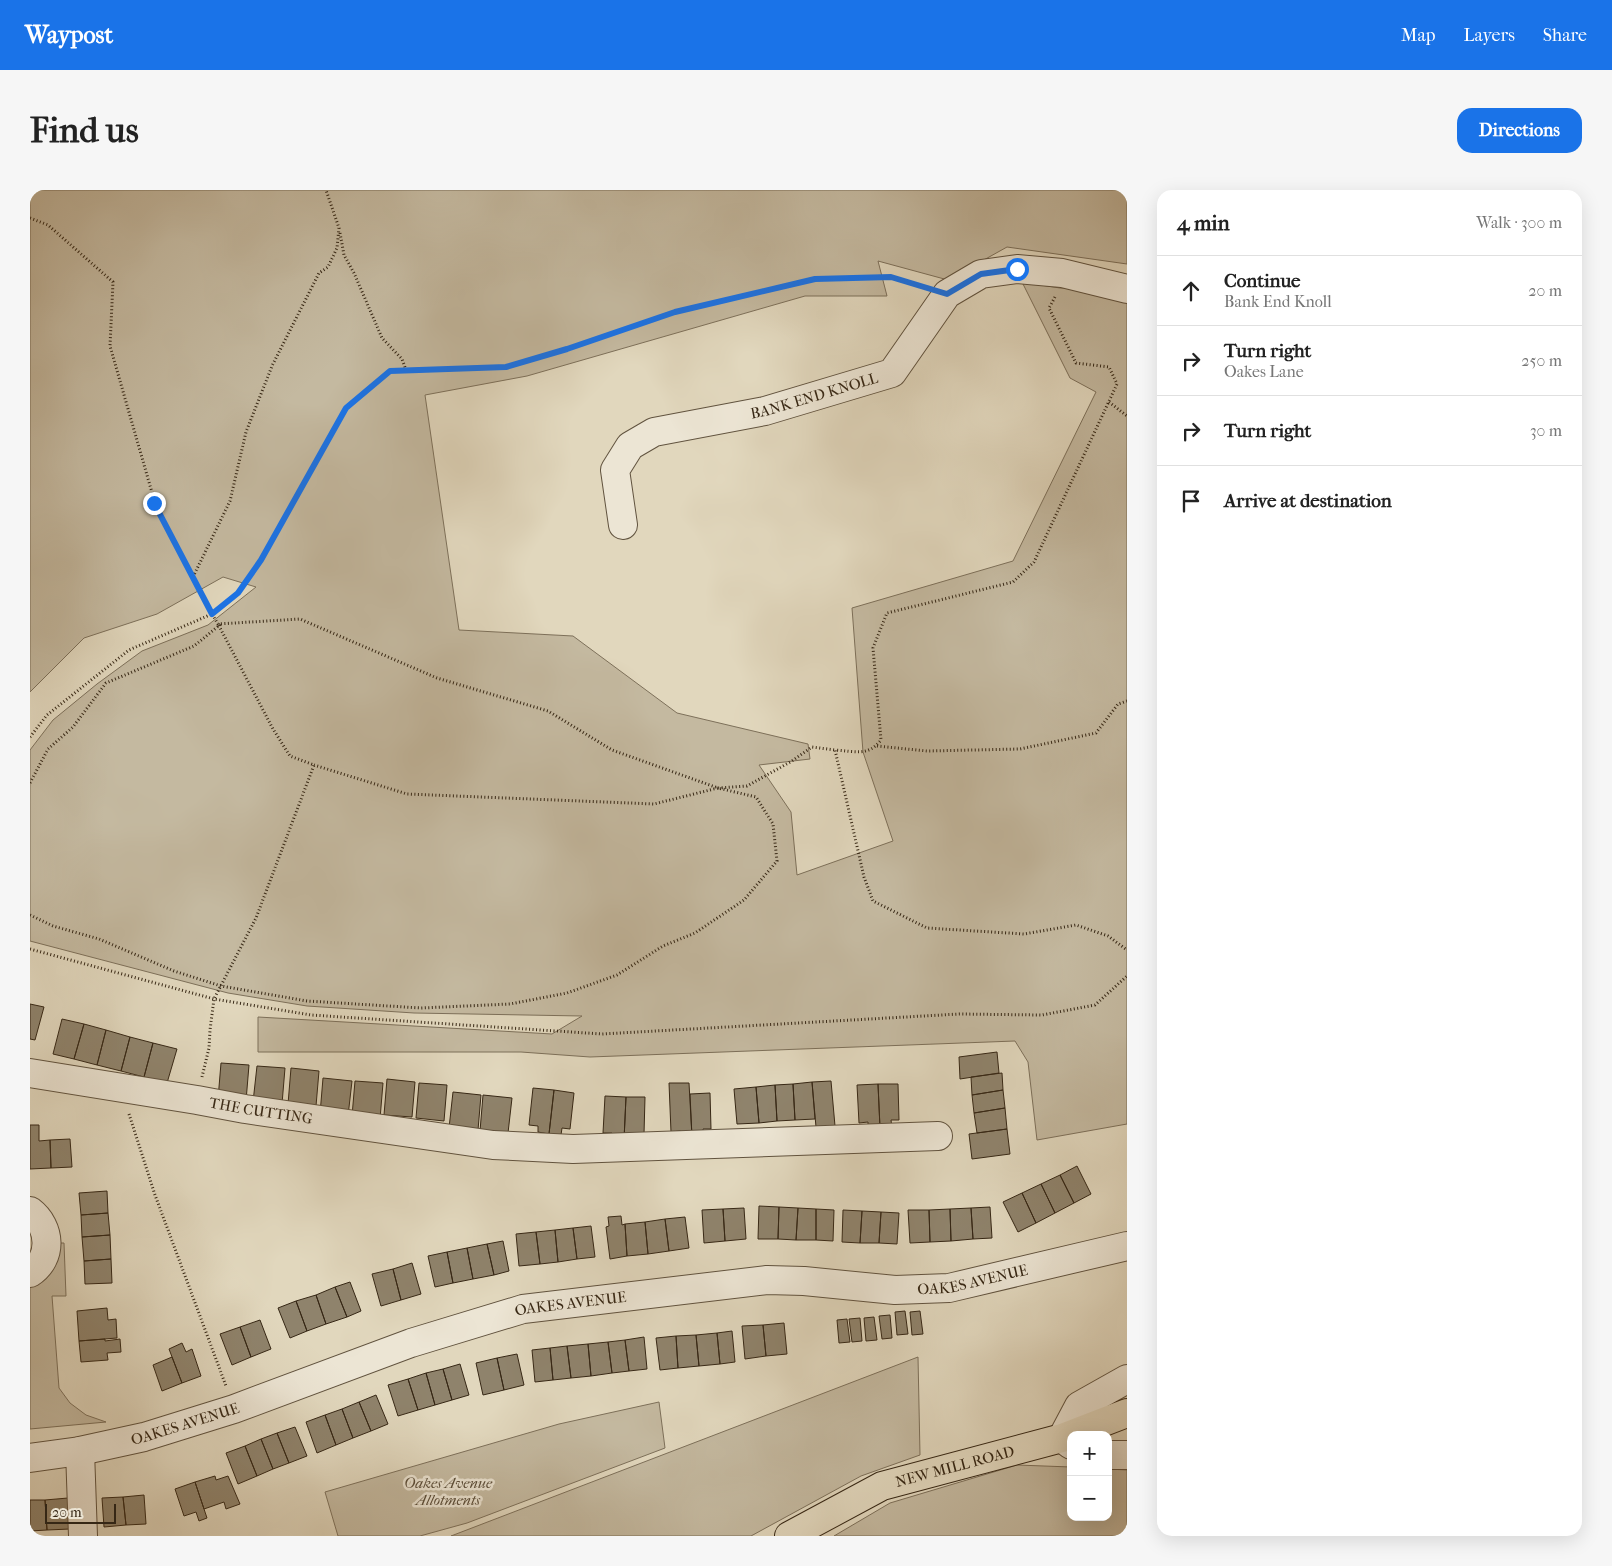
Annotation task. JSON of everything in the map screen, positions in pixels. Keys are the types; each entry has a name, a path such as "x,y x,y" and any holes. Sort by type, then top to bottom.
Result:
{"main road":[{"name":"NEW MILL ROAD","path":"789,1536 882,1486 1066,1441 1127,1413"}],"street":[{"name":"BANK END KNOLL","path":"623,524 615,470 630,446 654,432 765,411 892,373 947,294 981,274 1017,269 1062,272 1127,289"},
{"name":"THE CUTTING","path":"30,1073 245,1109 493,1145 573,1149 938,1136"},
{"path":"30,1211 43,1226 47,1237 42,1261 30,1273"},
{"name":"OAKES AVENUE","path":"30,1458 80,1451 144,1437 234,1409 411,1343 523,1309 767,1280 804,1281 895,1290 950,1288 1127,1246"},
{"path":"1066,1441 1079,1406 1127,1379"},
{"path":"80,1451 83,1536"},
{"path":"1112,1455 1127,1455"}],"path":[{"path":"326,190 344,255 382,338 402,359 406,370"},
{"path":"30,218 48,225 114,282 110,346 154,503 212,614 220,624 273,729 290,756 407,794 654,804 718,788 747,786 792,761 812,747 863,752 875,748 881,740 872,648 887,613 1013,582 1034,562 1117,384 1109,368 1076,363 1049,308 1060,288 1062,272"},
{"path":"193,577 230,501 246,432 272,366 319,273 328,267 337,248 338,228"},
{"path":"30,736 47,715 129,650 212,614 238,593 261,560 346,408 390,371 506,367 567,349 675,312 815,279 891,277 947,294"},
{"path":"1109,402 1127,416"},
{"path":"30,783 48,748 73,727 106,683 194,646 220,624 300,619 438,678 548,711 612,750 718,788 756,797 773,824 777,861 744,900 695,933 663,946 617,975 568,993 510,1004 421,1008 307,1001 221,986 174,971 99,939 53,926 30,915"},
{"path":"876,746 927,751 1020,749 1096,732 1118,704 1127,701"},
{"path":"835,750 862,870 873,901 927,928 1024,934 1076,925 1108,936 1127,950"},
{"path":"197,1100 209,1048 214,999 256,918 314,765"},
{"path":"30,949 214,999 311,1015 602,1034 959,1014 1042,1015 1095,1005 1127,976"},
{"path":"128,1089 126,1105 152,1186 234,1409"}],"green space":[{"path":"30,190 1127,190 1127,264 1007,247 948,280 878,261 887,296 805,296 527,376 425,395 459,630 573,636 677,713 808,744 810,759 759,765 791,812 797,875 893,841 863,752 852,608 1013,561 1096,392 1070,378 1022,282 1060,288 1127,288 1127,1124 1037,1140 1028,1062 1015,1041 590,1057 521,1052 258,1052 258,1017 552,1034 582,1016 414,1013 307,1006 228,993 30,941 30,750 53,720 142,651 208,625 256,587 223,577 157,614 84,638 30,692"},
{"path":"56,1243 64,1243 66,1296 52,1296 59,1388 70,1403 86,1415 106,1422 30,1429 30,1284"},
{"path":"918,1357 920,1455 861,1476 751,1536 451,1536"},
{"name":"Oakes Avenue Allotments","path":"659,1402 665,1448 467,1523 420,1536 338,1536 325,1492 559,1424"},
{"path":"1017,1465 1067,1467 1067,1521 1112,1521 1112,1469 1127,1470 1127,1536 834,1536 890,1503"}],"building":[{"path":"30,1004 44,1007 35,1040 30,1039"},
{"path":"62,1019 84,1024 74,1059 53,1054"},
{"path":"84,1024 106,1030 97,1065 74,1059"},
{"path":"106,1030 130,1037 121,1071 97,1065"},
{"path":"130,1037 153,1043 144,1077 121,1071"},
{"path":"153,1043 177,1049 167,1083 144,1077"},
{"path":"997,1052 999,1073 960,1079 959,1057"},
{"path":"221,1063 249,1065 246,1101 218,1099"},
{"path":"257,1066 285,1068 282,1104 253,1102"},
{"path":"291,1068 319,1071 316,1106 288,1104"},
{"path":"1002,1073 1003,1090 972,1095 971,1077"},
{"path":"323,1078 352,1081 348,1116 320,1114"},
{"path":"387,1079 415,1082 412,1117 384,1115"},
{"path":"355,1081 383,1083 380,1119 352,1116"},
{"path":"831,1081 835,1126 816,1127 812,1082"},
{"path":"812,1082 815,1119 795,1120 793,1084"},
{"path":"419,1083 447,1085 444,1121 416,1118"},
{"path":"669,1083 689,1083 692,1137 680,1131 671,1132"},
{"path":"793,1084 795,1120 777,1121 775,1085"},
{"path":"878,1084 880,1128 868,1129 868,1122 859,1123 857,1085"},
{"path":"878,1084 898,1084 899,1120 891,1120 892,1128 880,1128"},
{"path":"775,1085 777,1121 759,1123 756,1087"},
{"path":"756,1087 759,1123 737,1124 734,1089"},
{"path":"533,1088 554,1090 549,1134 538,1132 538,1126 529,1125"},
{"path":"554,1090 574,1093 570,1129 562,1128 561,1135 549,1134"},
{"path":"1003,1090 1005,1108 974,1113 972,1095"},
{"path":"453,1092 481,1095 478,1130 449,1128"},
{"path":"710,1093 711,1129 703,1129 704,1137 692,1137 690,1094"},
{"path":"483,1095 512,1098 508,1133 480,1131"},
{"path":"605,1096 626,1097 624,1140 612,1140 612,1133 603,1133"},
{"path":"626,1097 645,1097 644,1134 624,1140"},
{"path":"1005,1108 1007,1129 977,1133 974,1113"},
{"path":"30,1125 39,1125 39,1141 50,1140 51,1168 30,1169"},
{"path":"1007,1129 1010,1154 972,1159 969,1134"},
{"path":"70,1139 72,1167 51,1168 50,1140"},
{"path":"1077,1166 1091,1194 1074,1203 1060,1175"},
{"path":"1060,1175 1074,1203 1055,1213 1041,1184"},
{"path":"1041,1184 1055,1213 1036,1223 1022,1193"},
{"path":"107,1191 108,1213 81,1215 79,1193"},
{"path":"1022,1193 1036,1223 1018,1232 1003,1202"},
{"path":"759,1206 779,1207 778,1239 758,1239"},
{"path":"779,1207 798,1208 796,1240 778,1239"},
{"path":"990,1207 992,1238 973,1239 971,1208"},
{"path":"744,1208 746,1239 725,1241 723,1209"},
{"path":"798,1208 816,1209 816,1240 796,1240"},
{"path":"971,1208 973,1239 951,1241 950,1209"},
{"path":"723,1209 725,1241 704,1243 702,1210"},
{"path":"816,1209 834,1210 833,1241 816,1240"},
{"path":"950,1209 951,1241 930,1242 929,1210"},
{"path":"843,1210 862,1211 860,1243 842,1242"},
{"path":"908,1210 929,1210 930,1242 910,1243"},
{"path":"862,1211 881,1212 879,1243 860,1243"},
{"path":"881,1212 899,1213 897,1244 879,1243"},
{"path":"108,1213 110,1235 82,1237 81,1215"},
{"path":"621,1216 622,1225 625,1224 627,1256 610,1259 606,1227 609,1226 608,1217"},
{"path":"685,1217 689,1248 669,1251 665,1219"},
{"path":"665,1219 669,1251 648,1254 645,1222"},
{"path":"645,1222 648,1254 627,1256 625,1224"},
{"path":"591,1226 595,1257 577,1259 573,1228"},
{"path":"573,1228 577,1259 558,1262 555,1230"},
{"path":"555,1230 558,1262 540,1264 536,1232"},
{"path":"536,1232 540,1264 519,1266 516,1234"},
{"path":"110,1235 111,1259 84,1261 82,1237"},
{"path":"503,1241 509,1271 494,1275 487,1244"},
{"path":"487,1244 494,1275 473,1279 467,1248"},
{"path":"467,1248 473,1279 453,1283 447,1252"},
{"path":"447,1252 453,1283 435,1287 428,1256"},
{"path":"111,1259 112,1283 85,1284 84,1261"},
{"path":"412,1263 421,1294 401,1300 393,1269"},
{"path":"393,1269 401,1300 381,1306 372,1274"},
{"path":"350,1282 361,1311 347,1317 335,1287"},
{"path":"335,1287 347,1317 326,1324 316,1295"},
{"path":"316,1295 326,1324 307,1331 296,1301"},
{"path":"296,1301 307,1331 290,1338 278,1308"},
{"path":"107,1308 108,1320 116,1319 117,1338 79,1341 77,1311"},
{"path":"905,1311 908,1334 897,1335 895,1312"},
{"path":"920,1311 923,1334 912,1335 910,1312"},
{"path":"890,1315 892,1338 882,1339 879,1316"},
{"path":"874,1317 877,1340 866,1341 864,1318"},
{"path":"860,1318 862,1341 852,1342 849,1319"},
{"path":"847,1319 850,1342 839,1343 837,1320"},
{"path":"260,1320 271,1349 251,1357 240,1327"},
{"path":"784,1323 787,1354 766,1356 763,1325"},
{"path":"763,1325 766,1356 745,1359 742,1326"},
{"path":"240,1327 251,1357 232,1365 220,1334"},
{"path":"732,1331 735,1362 720,1364 717,1333"},
{"path":"717,1333 720,1364 699,1366 696,1335"},
{"path":"696,1335 699,1366 678,1368 676,1336"},
{"path":"676,1336 678,1368 660,1370 656,1338"},
{"path":"644,1337 647,1369 629,1371 625,1340"},
{"path":"105,1339 105,1341 120,1339 121,1352 107,1353 108,1360 81,1362 79,1341"},
{"path":"625,1340 629,1371 612,1373 608,1342"},
{"path":"608,1342 612,1373 591,1376 588,1344"},
{"path":"182,1343 186,1352 192,1349 201,1376 182,1383 169,1349"},
{"path":"588,1344 591,1376 571,1378 567,1346"},
{"path":"567,1346 571,1378 553,1380 550,1348"},
{"path":"550,1348 553,1380 535,1382 532,1350"},
{"path":"517,1354 524,1385 504,1390 497,1358"},
{"path":"172,1357 182,1383 162,1391 153,1365"},
{"path":"497,1358 504,1390 483,1395 476,1363"},
{"path":"460,1364 469,1395 452,1400 443,1369"},
{"path":"443,1369 452,1400 435,1405 426,1373"},
{"path":"426,1373 435,1405 418,1410 408,1379"},
{"path":"408,1379 418,1410 398,1416 388,1385"},
{"path":"376,1395 388,1424 371,1431 359,1402"},
{"path":"359,1402 371,1431 353,1438 342,1409"},
{"path":"342,1409 353,1438 336,1445 325,1415"},
{"path":"325,1415 336,1445 317,1453 306,1422"},
{"path":"295,1427 307,1456 289,1463 277,1433"},
{"path":"277,1433 289,1463 273,1469 261,1439"},
{"path":"261,1439 273,1469 257,1476 245,1446"},
{"path":"245,1446 257,1476 238,1484 226,1453"},
{"path":"215,1476 216,1480 228,1476 240,1504 226,1509 224,1502 204,1509 195,1482"},
{"path":"195,1482 207,1518 199,1521 196,1512 184,1516 175,1489"},
{"path":"144,1495 146,1524 126,1525 123,1497"},
{"path":"123,1497 126,1525 104,1527 102,1498"},
{"path":"68,1498 70,1529 47,1530 45,1500"},
{"path":"30,1500 45,1500 47,1530 30,1531"}],"route":[{"path":"154,503 212,614 238,593 261,560 346,408 390,371 506,367 567,349 675,312 815,279 891,277 947,294 981,274 1017,269"}]}
